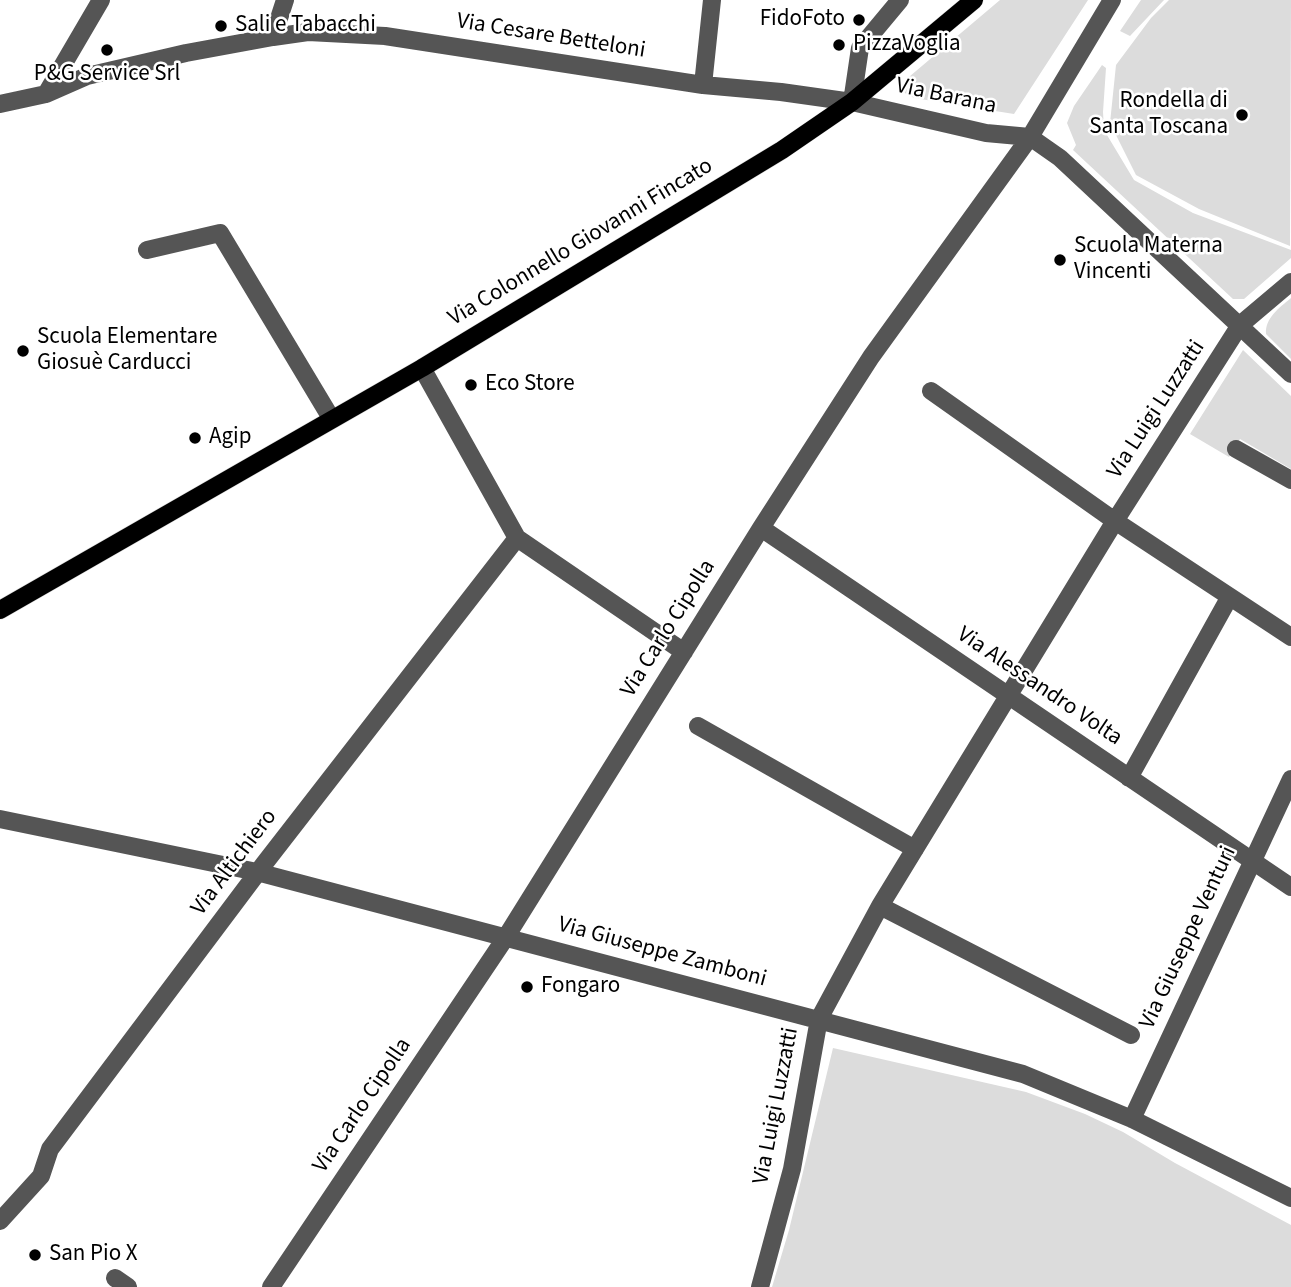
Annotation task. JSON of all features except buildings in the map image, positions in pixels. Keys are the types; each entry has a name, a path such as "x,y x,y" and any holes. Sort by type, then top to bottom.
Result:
{"main road":[{"name":"Via Barana","path":"852,102 974,0"},
{"name":"Via Colonnello Giovanni Fincato","path":"0,610 422,368 782,150 852,102"}],"street":[{"path":"46,94 101,0"},
{"path":"273,37 285,0"},
{"path":"703,85 712,0"},
{"path":"852,102 860,48 900,0"},
{"name":"Via Carlo Cipolla","path":"276,1286 506,937 871,357 1030,137 1112,0"},
{"name":"Via Cesare Betteloni","path":"0,104 46,94 88,76 186,53 308,33 385,36 703,85 852,102"},
{"name":"Via Barana","path":"852,102 986,133 1030,137"},
{"path":"1030,137 1060,158 1291,374"},
{"path":"147,250 220,233 331,418"},
{"name":"Via Luigi Luzzatti","path":"760,1287 792,1170 819,1019 880,906 1115,521 1240,325 1291,282"},
{"path":"422,368 517,538 684,652"},
{"path":"931,391 1115,521 1291,637"},
{"path":"1236,449 1291,480"},
{"name":"Via Alessandro Volta","path":"761,528 1291,887"},
{"name":"Via Altichiero","path":"0,1221 41,1176 50,1149 257,872 517,538"},
{"path":"1129,778 1229,598"},
{"path":"698,726 915,849"},
{"name":"Via Giuseppe Venturi","path":"1132,1119 1291,779"},
{"name":"Via Giuseppe Zamboni","path":"0,819 257,872 1023,1074 1132,1119 1291,1198"},
{"path":"880,906 1131,1035"}],"shaded area":[{"path":"1000,0 1088,0 1014,114 914,98 903,92 903,82"},
{"path":"1141,0 1164,0 1130,36 1120,31"},
{"path":"1169,0 1291,0 1290,246 1199,209 1136,175 1110,123 1116,65 1151,18"},
{"path":"1102,65 1106,68 1104,130 1134,180 1193,213 1291,250 1291,258 1244,299 1233,299 1073,150 1076,145 1067,123 1074,106"},
{"path":"1291,298 1291,359 1266,334 1266,328 1270,318"},
{"path":"1243,350 1291,396 1291,469 1240,439 1229,457 1190,434"},
{"path":"833,1048 1026,1092 1085,1114 1123,1132 1291,1225 1291,1287 772,1287 789,1230"}],"place":[{"name":"FidoFoto","path":"859,20"},
{"name":"Sali e Tabacchi","path":"221,26"},
{"name":"PizzaVoglia","path":"839,45"},
{"name":"P&G Service Srl","path":"107,50"},
{"name":"Rondella di Santa Toscana","path":"1242,115"},
{"name":"Scuola Materna Vincenti","path":"1060,260"},
{"name":"Scuola Elementare Giosuè Carducci","path":"23,351"},
{"name":"Eco Store","path":"471,385"},
{"name":"Agip","path":"195,438"},
{"name":"Fongaro","path":"527,987"},
{"name":"San Pio X","path":"35,1255"}]}
